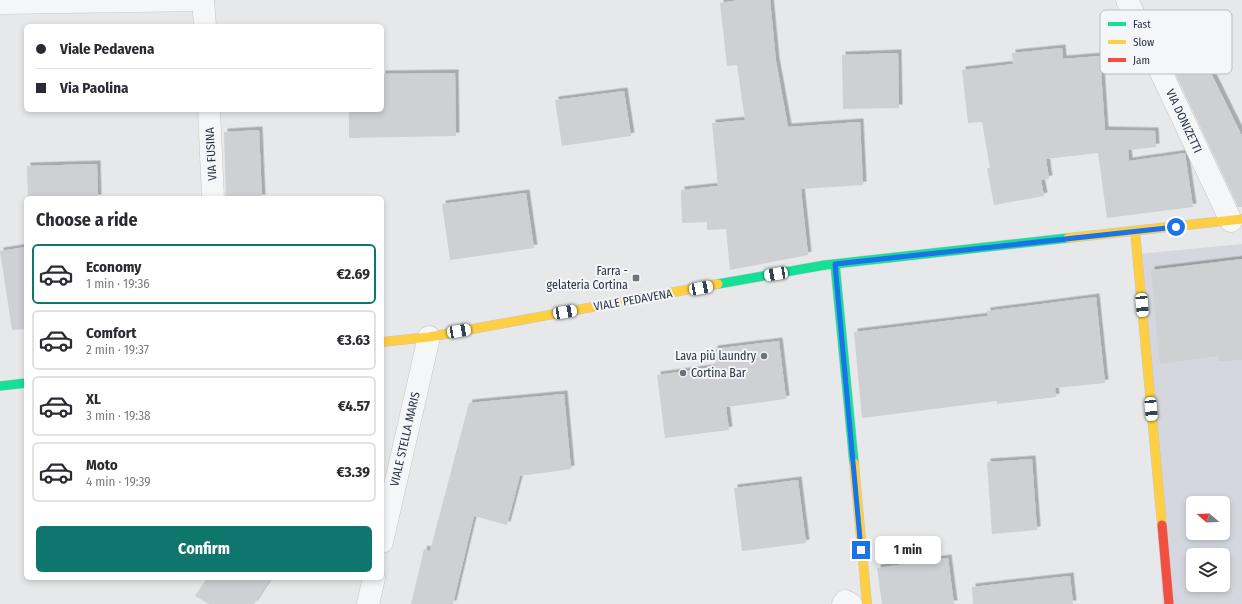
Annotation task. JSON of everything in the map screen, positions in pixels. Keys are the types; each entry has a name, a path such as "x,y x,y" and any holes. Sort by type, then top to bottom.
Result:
{"main road":[{"name":"VIALE PEDAVENA","path":"384,342 429,337 835,264 1236,220"},
{"path":"1135,231 1169,604"},
{"path":"835,264 858,524 867,604"},
{"path":"0,386 24,383"}],"street":[{"path":"0,3 203,0 205,24"},
{"name":"VIA DONIZETTI","path":"1127,0 1132,10"},
{"name":"VIA DONIZETTI","path":"1164,74 1236,220"},
{"name":"VIA FUSINA","path":"209,112 213,196"},
{"name":"VIALE STELLA MARIS","path":"384,533 429,337"},
{"path":"368,604 374,580"},
{"path":"843,604 845,601 851,604"}],"shaded area":[{"path":"1242,244 1242,604 1163,604 1139,254"}],"building":[{"path":"739,0 770,0 776,61 788,127 860,122 863,185 801,189 808,255 730,270 726,229 707,230 707,222 682,223 681,190 718,186 712,123 745,120 737,65 727,66 720,3"},
{"path":"1062,48 1063,59 1100,56 1100,74 1101,74 1105,130 1155,131 1156,147 1128,150 1129,161 1185,153 1193,207 1107,218 1098,153 1046,159 1049,179 1041,180 1044,196 994,205 987,168 990,168 982,122 968,123 962,70 1013,64 1012,53"},
{"path":"898,53 899,108 843,109 842,55"},
{"path":"455,73 456,136 349,138 349,112 384,112 384,74"},
{"path":"1175,74 1211,74 1242,136 1242,207 1238,207"},
{"path":"624,91 631,136 562,146 555,100"},
{"path":"259,130 262,196 226,196 224,132"},
{"path":"97,164 98,196 28,196 27,166"},
{"path":"526,193 534,248 450,260 442,204"},
{"path":"24,247 24,329 12,330 0,251"},
{"path":"1242,259 1242,360 1219,361 1218,356 1160,364 1151,270"},
{"path":"1096,297 1105,383 1055,388 1056,397 997,404 997,401 862,418 854,332 987,316 987,311"},
{"path":"779,341 786,399 726,407 729,430 665,438 657,375 716,367 714,349"},
{"path":"564,394 571,469 520,476 507,525 474,516 453,604 411,604 424,549 430,551 469,403"},
{"path":"1032,459 1037,530 992,534 987,462"},
{"path":"798,480 806,543 742,551 734,488"},
{"path":"948,558 954,604 882,604 877,568"},
{"path":"1070,576 1073,604 973,604 972,587"},
{"path":"206,580 270,580 254,604 209,604 195,596"}],"traffic: fast":[{"path":"718,284 825,265 1068,238"},
{"path":"835,264 854,463"},
{"path":"0,386 24,383"}],"traffic: slow":[{"path":"1068,238 1242,219"},
{"path":"1135,231 1162,525"},
{"path":"384,342 429,337 718,284"},
{"path":"854,463 867,604"}],"traffic: jam":[{"path":"1162,525 1169,604"}],"place":[{"name":"Farra - gelateria Cortina","path":"636,278"},
{"name":"Lava più laundry","path":"764,356"},
{"name":"Cortina Bar","path":"683,373"}],"route":[{"path":"861,550 835,264 1176,227"}]}
